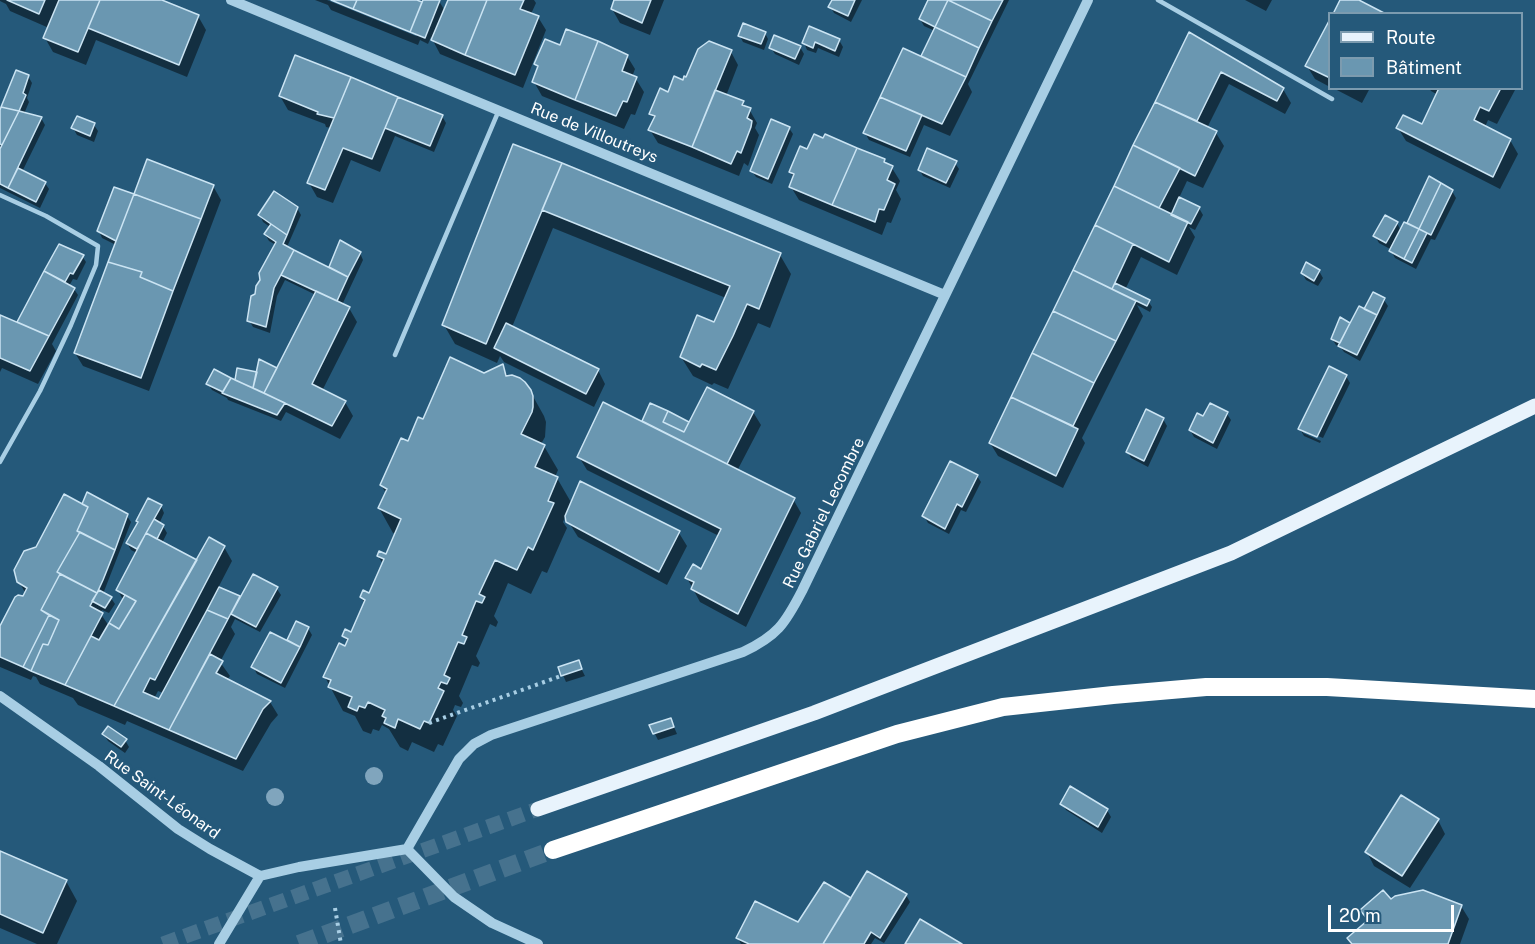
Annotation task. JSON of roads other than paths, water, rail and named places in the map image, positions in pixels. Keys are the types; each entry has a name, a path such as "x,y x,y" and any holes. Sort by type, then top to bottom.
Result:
{"highway":[{"path":"553,850 897,734 1003,707 1206,687 1327,687 1535,699"}],"main road":[{"path":"538,809 814,713 1231,553 1535,406"}],"street":[{"name":"Rue de Villoutreys","path":"231,0 945,295"},
{"name":"Rue Gabriel Lecombre","path":"407,849 459,759 474,744 491,735 743,652 762,643 777,631 789,616 802,591 1088,0"},
{"name":"Rue Saint-Léonard","path":"0,696 99,766 178,829 260,876"},
{"path":"219,944 260,876 407,849 454,897 492,922 538,944"}],"lane":[{"path":"1158,0 1332,99"},
{"path":"395,355 499,110"},
{"path":"0,195 46,216 98,246 96,265 71,325 40,391 0,462"}],"tunnel":[{"path":"163,944 538,809"},
{"path":"299,944 553,850"}]}
